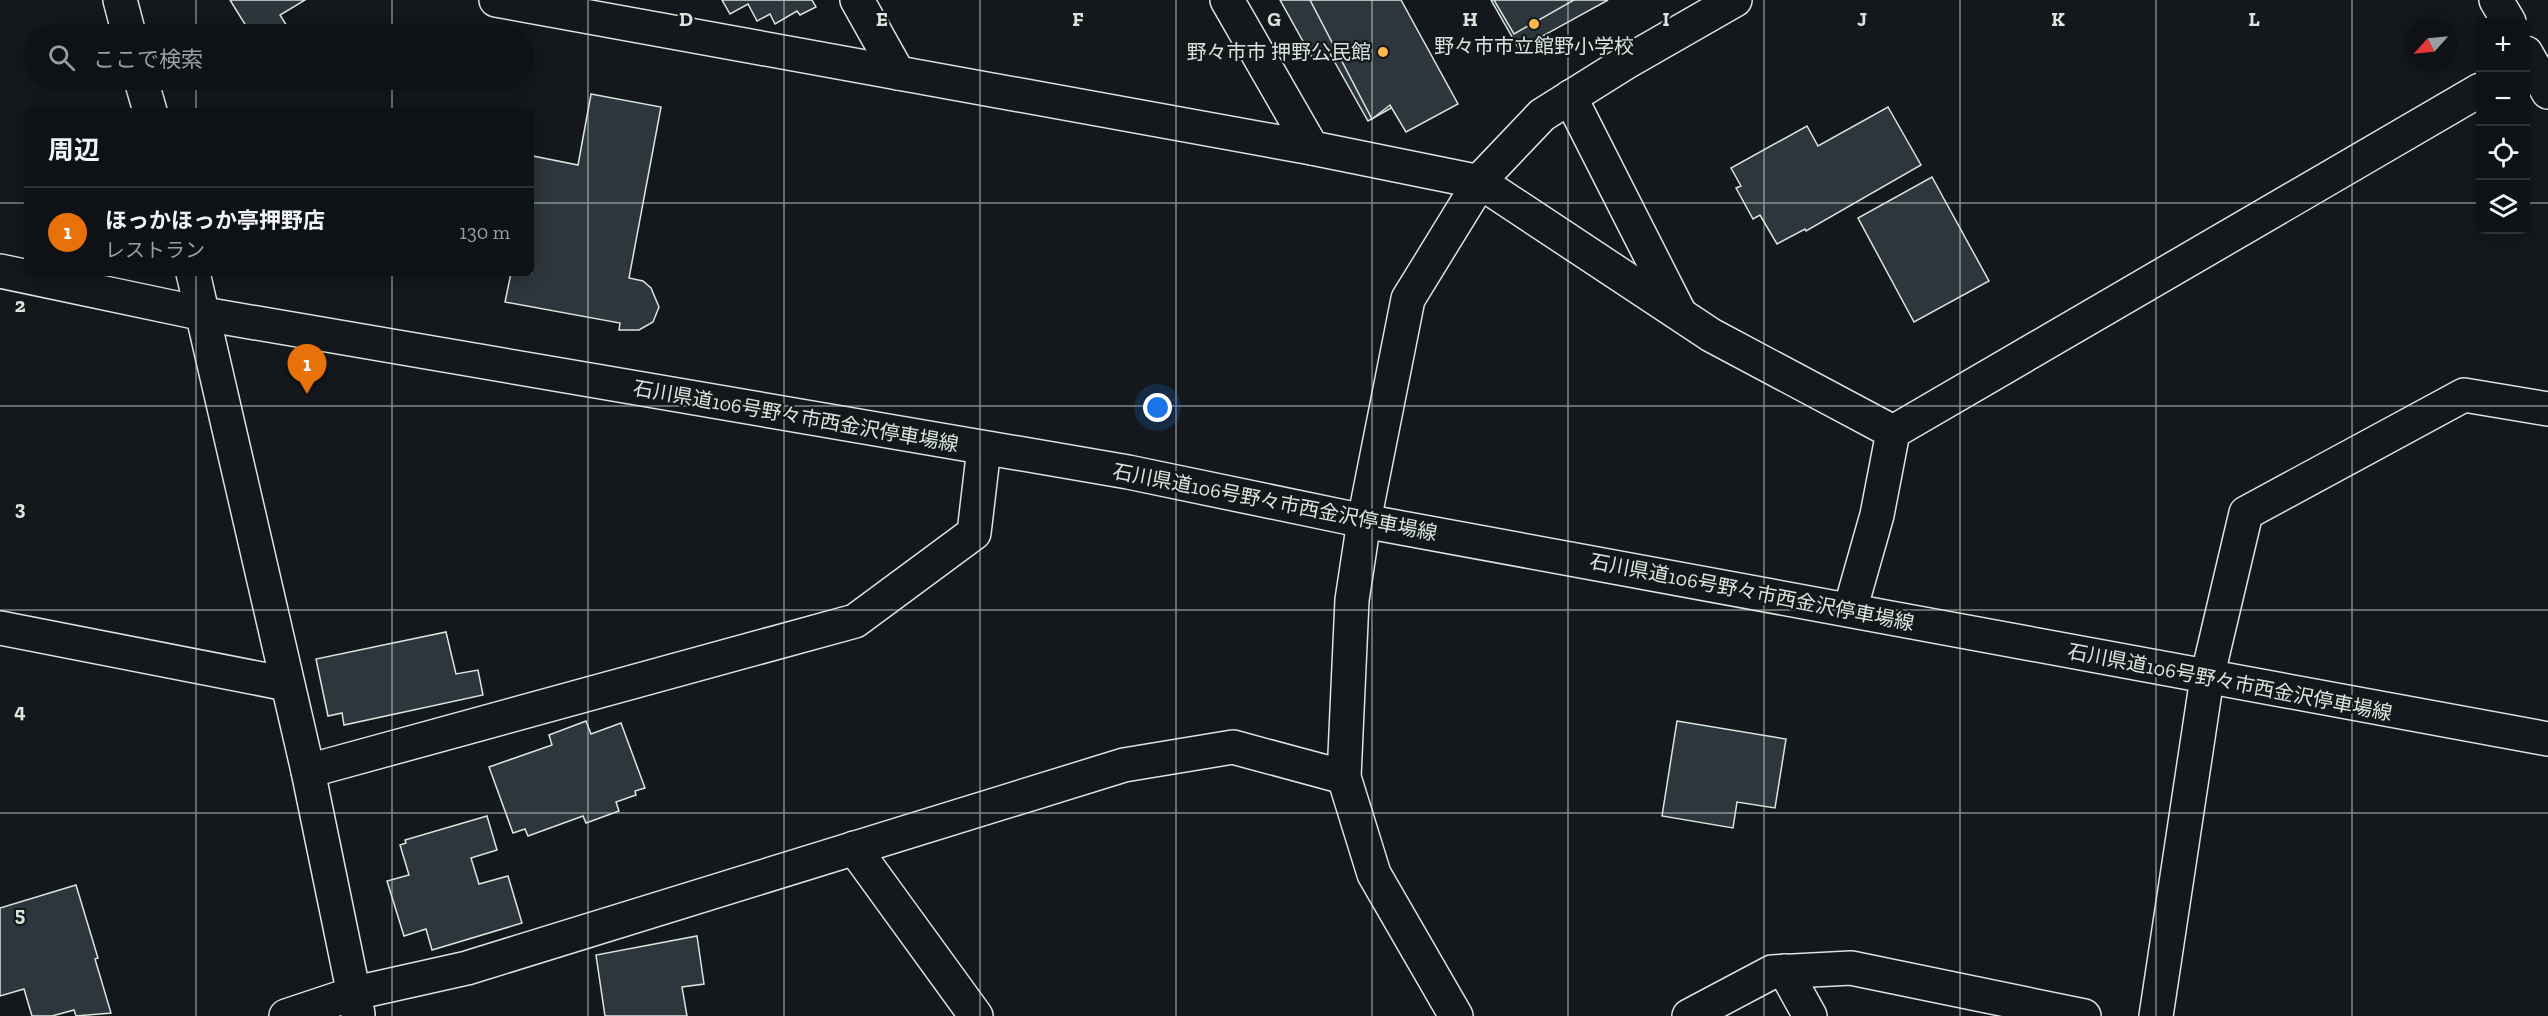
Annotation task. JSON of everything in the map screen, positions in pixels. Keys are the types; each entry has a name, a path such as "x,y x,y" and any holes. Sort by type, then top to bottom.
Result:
{"street":[{"path":"120,0 126,24"},
{"path":"496,0 1312,148 1480,182 1712,335 1893,432"},
{"path":"857,0 898,73"},
{"path":"1227,0 1312,148"},
{"path":"1456,1016 1374,874 1344,777 1352,600 1364,521 1408,299 1480,182 1542,115 1735,0"},
{"path":"2496,0 2507,18"},
{"path":"2532,58 2548,92"},
{"path":"144,90 149,108"},
{"path":"1850,610 1878,515 1893,432 2476,93"},
{"path":"1570,97 1680,314"},
{"name":"石川県道106号野々市西金沢停車場線","path":"0,271 204,314 1128,472 1364,521 2548,739"},
{"path":"194,276 308,771 357,1005"},
{"path":"2156,1016 2207,678 2246,513 2464,395 2548,409"},
{"path":"308,771 855,621 974,533 984,448"},
{"path":"0,628 287,684"},
{"path":"286,1016 357,1005 468,968 1124,765 1233,747 1344,777"},
{"path":"854,848 976,1016"},
{"path":"1689,1016 1772,972 1851,968 2084,1016"},
{"path":"1785,971 1810,1016"}],"building":[{"path":"230,0 305,0 280,15 286,24 245,24"},
{"path":"722,0 812,0 816,7 800,15 797,11 775,24 770,14 757,21 748,4 730,14"},
{"name":"野々市市 押野公民館","path":"1280,0 1398,0 1441,75 1437,78 1448,98 1403,123 1393,107 1368,121 1329,52 1314,61"},
{"name":"野々市市 押野公民館","path":"1310,0 1401,0 1458,104 1406,132 1390,105 1372,119"},
{"name":"野々市市立館野小学校","path":"1491,0 1608,0 1519,49"},
{"path":"1494,0 1574,0 1514,34"},
{"path":"591,94 661,107 629,278 643,281 651,288 659,307 653,322 639,330 619,330 620,323 505,302 510,276 534,276 534,156 578,165"},
{"path":"1888,107 1921,165 1806,231 1805,229 1777,244 1760,215 1753,219 1736,188 1741,186 1731,168 1807,126 1818,146"},
{"path":"1932,177 1989,281 1914,322 1858,218"},
{"path":"446,632 456,674 478,670 483,695 344,725 342,713 328,716 316,659"},
{"path":"586,721 591,734 621,723 645,788 635,791 636,795 616,802 619,811 586,823 583,816 528,836 525,829 513,833 489,767 552,745 549,735"},
{"path":"1677,721 1786,739 1775,808 1737,802 1733,828 1662,816"},
{"path":"487,816 497,850 471,858 479,884 508,876 522,923 432,950 426,929 404,936 387,881 409,875 400,845 406,843 405,840"},
{"path":"76,885 98,958 95,959 111,1013 76,1016 74,1010 52,1016 32,1016 24,989 0,996 0,908"},
{"path":"697,936 704,984 682,987 687,1016 605,1016 596,955"}],"place":[{"name":"野々市市立館野小学校","path":"1534,24"},
{"name":"野々市市 押野公民館","path":"1383,52"},
{"name":"ほっかほっか亭押野店","path":"307,394"}]}
